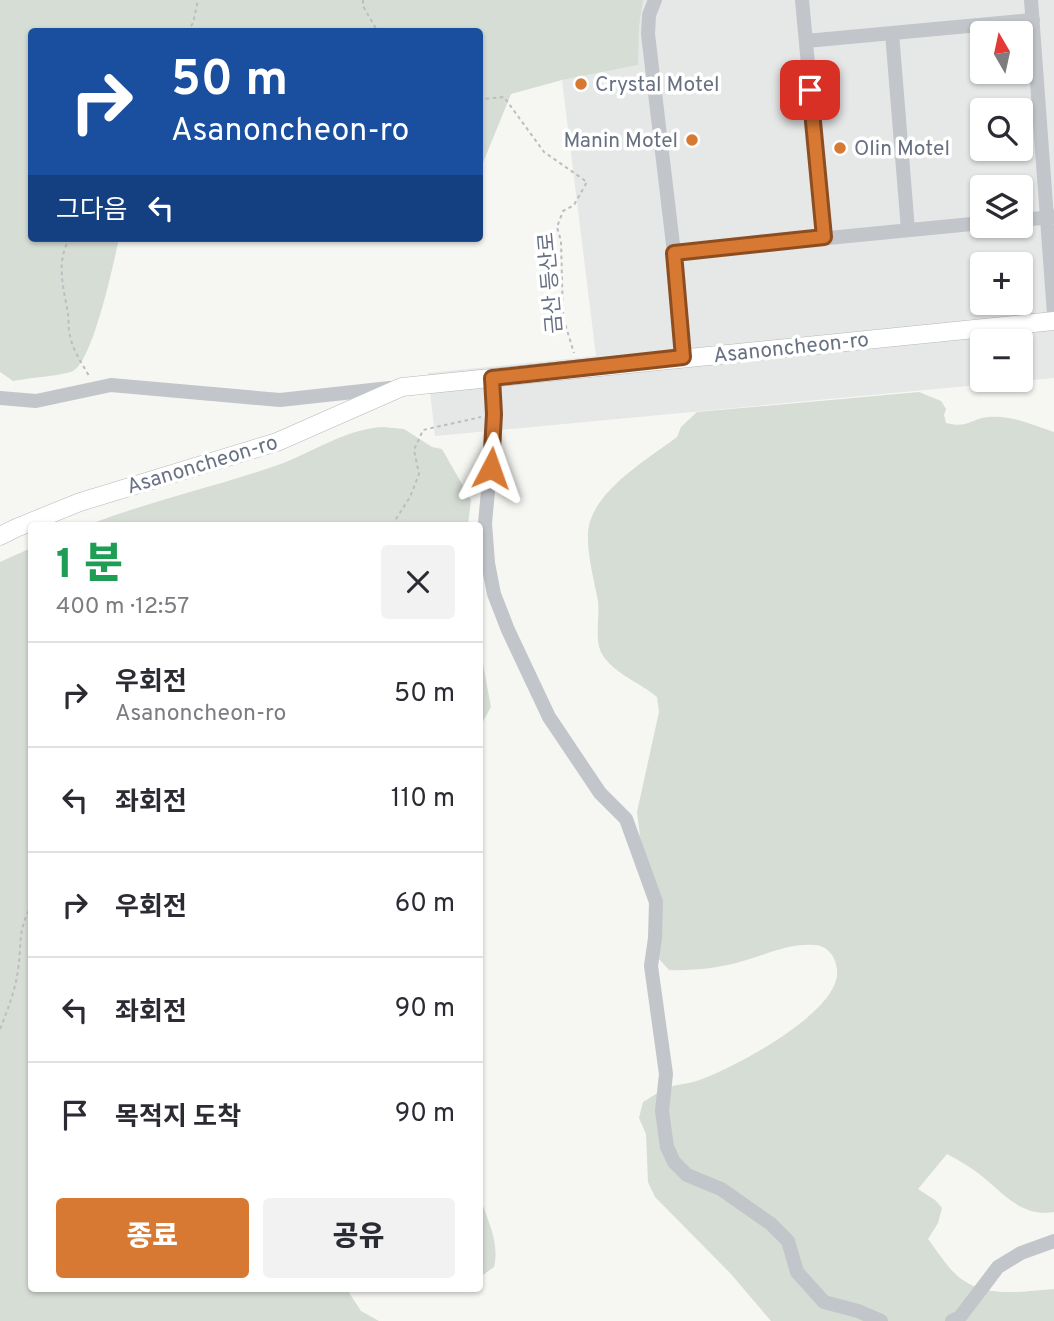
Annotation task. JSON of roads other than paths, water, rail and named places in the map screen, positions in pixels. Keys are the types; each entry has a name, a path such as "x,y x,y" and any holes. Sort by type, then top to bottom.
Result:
{"main road":[{"name":"Asanoncheon-ro","path":"33,522 80,502 277,442 402,387 1054,321"},
{"name":"Asanoncheon-ro","path":"0,536 28,524"}],"street":[{"path":"655,0 649,15 648,34 674,253 683,357"},
{"path":"802,0 824,237"},
{"path":"1031,0 1051,217 1054,314"},
{"path":"806,40 1033,20"},
{"path":"892,33 908,229"},
{"path":"1033,219 1051,217"},
{"path":"674,253 970,224"},
{"path":"492,378 494,414 485,523 494,594 508,630 550,717 600,793 626,819 656,902 655,938 650,966 666,1074 662,1111 667,1147 674,1162 687,1175 721,1189 771,1224 788,1241 797,1272 824,1302 858,1311 881,1321"},
{"name":"Asanoncheon-ro","path":"0,398 36,401 111,385 162,387 280,400 402,387"},
{"path":"952,1321 961,1317 998,1267 1021,1253 1054,1241"}],"place":[{"name":"Crystal Motel","path":"581,84"},
{"name":"Manin Motel","path":"692,140"},
{"name":"Olin Motel","path":"840,148"}]}
